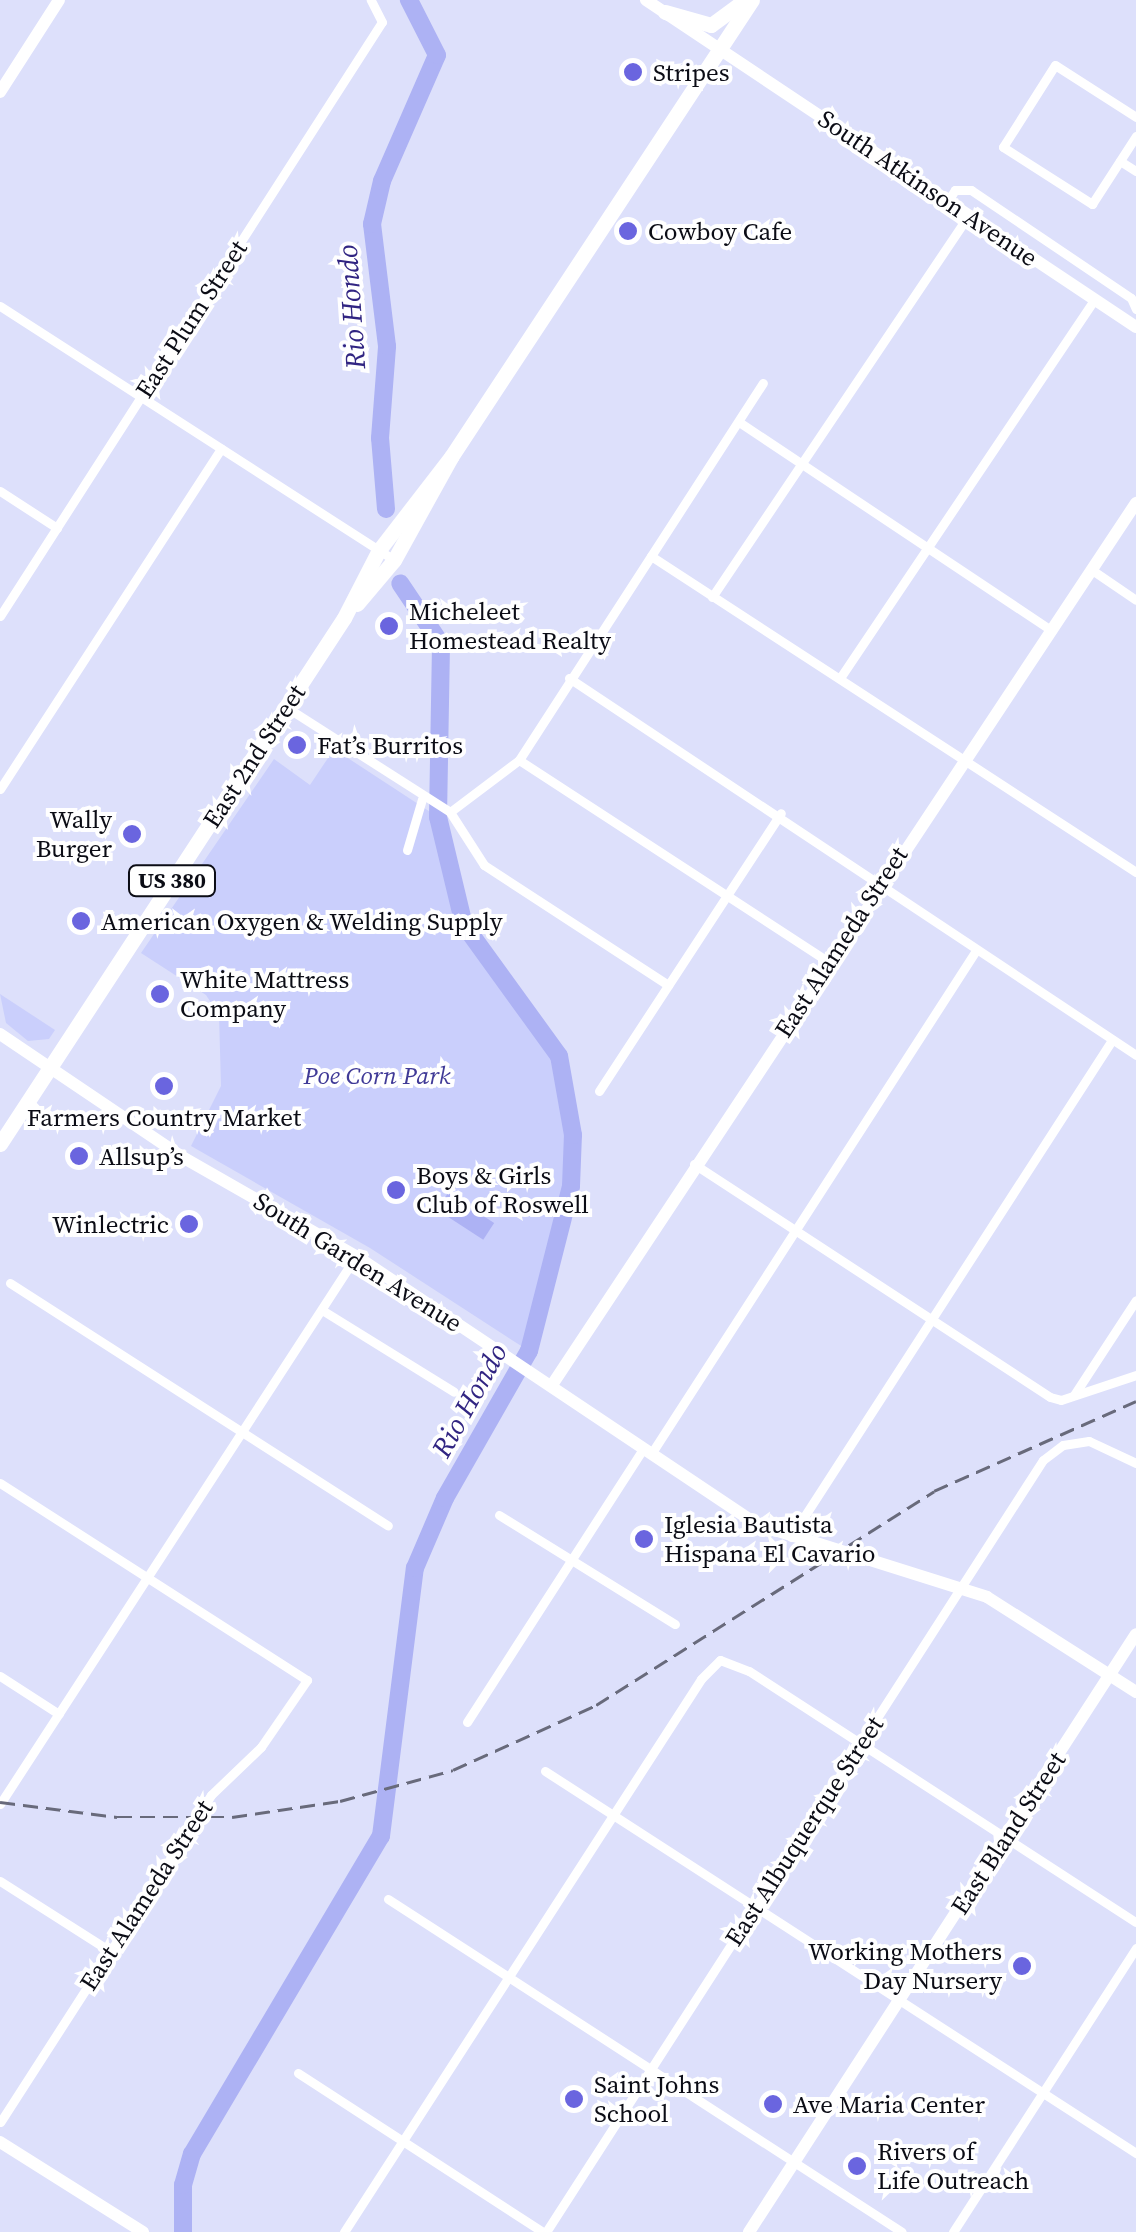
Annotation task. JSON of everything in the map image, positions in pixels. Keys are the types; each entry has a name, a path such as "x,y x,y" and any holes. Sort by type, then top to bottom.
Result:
{"main road":[{"path":"664,12 706,25 749,0"},
{"name":"East 2nd Street","path":"344,618 394,560 451,457 749,0"},
{"name":"East 2nd Street","path":"0,1144 344,618 378,550 451,457"}],"street":[{"path":"0,92 59,0"},
{"name":"East Plum Street","path":"0,616 382,22 371,0"},
{"name":"South Atkinson Avenue","path":"646,0 1095,299 1134,317"},
{"path":"1136,117 1055,66 1003,147 1092,204 1136,136"},
{"path":"1120,161 1136,171"},
{"path":"948,201 955,190 971,190 1131,298 1134,317"},
{"path":"712,597 969,215"},
{"path":"840,678 1095,299"},
{"path":"0,306 394,560"},
{"path":"448,811 519,760 763,383"},
{"path":"738,422 1052,631"},
{"path":"0,790 221,449"},
{"path":"0,491 57,528"},
{"name":"East Alameda Street","path":"552,1385 878,883 1136,503"},
{"path":"651,556 1136,872"},
{"path":"1092,570 1136,600"},
{"path":"569,678 780,813 975,952 1112,1040 1134,1049"},
{"path":"286,707 426,801 460,819 480,861 668,986"},
{"path":"519,760 828,961"},
{"path":"407,850 426,801"},
{"path":"599,1091 780,813"},
{"path":"467,1722 975,952"},
{"name":"South Garden Avenue","path":"0,1034 49,1072 206,1171 356,1256 647,1451 790,1539 962,1587 997,1602 1136,1692"},
{"path":"790,1539 1112,1040"},
{"path":"694,1164 1050,1397 1072,1397 1136,1374"},
{"path":"0,1804 356,1256"},
{"path":"10,1283 388,1526"},
{"path":"1072,1397 1136,1300"},
{"path":"322,1310 454,1392"},
{"name":"East Albuquerque Street","path":"544,2232 1043,1460 1072,1442 1097,1442 1136,1463"},
{"path":"0,1483 148,1578"},
{"path":"499,1516 675,1624"},
{"name":"East Alameda Street","path":"0,2122 211,1795 262,1747 307,1680 148,1578"},
{"name":"East Bland Street","path":"749,2232 1136,1634"},
{"path":"344,2232 700,1679 720,1660 749,1671 1136,1922"},
{"path":"0,1676 59,1714"},
{"path":"545,1771 1136,2153"},
{"path":"0,1880 110,1951"},
{"path":"388,1900 902,2232"},
{"path":"954,2232 1136,1948"},
{"path":"298,2073 544,2232"},
{"path":"0,2142 139,2231"}],"green space":[{"name":"Poe Corn Park","path":"334,749 438,817 475,946 543,1026 559,1056 573,1163 529,1351 370,1248 191,1146 221,1086 219,1015 206,995 141,953 274,759 310,785"},
{"path":"0,994 55,1030 49,1039 28,1041 6,1023"}],"shaded area":[{"path":"448,1193 494,1223 483,1240 437,1210"}],"waterway":[{"name":"Rio Hondo","path":"386,509 380,438 387,346 372,224 382,181 437,55 409,0"},
{"name":"Rio Hondo","path":"183,2232 183,2185 192,2154 381,1836 415,1568 445,1498 529,1351 571,1186 573,1135 559,1056 464,925 438,817 441,644 400,583"}],"railway":[{"path":"0,1802 117,1817 232,1817 340,1801 453,1770 596,1705 934,1491 1136,1401"}],"place":[{"name":"Stripes","path":"633,72"},
{"name":"Cowboy Cafe","path":"628,231"},
{"name":"Micheleet Homestead Realty","path":"389,626"},
{"name":"Fat’s Burritos","path":"297,745"},
{"name":"Wally Burger","path":"132,834"},
{"name":"American Oxygen & Welding Supply","path":"81,921"},
{"name":"White Mattress Company","path":"160,994"},
{"name":"Farmers Country Market","path":"164,1086"},
{"name":"Allsup’s","path":"79,1156"},
{"name":"Boys & Girls Club of Roswell","path":"396,1190"},
{"name":"Winlectric","path":"189,1224"},
{"name":"Iglesia Bautista Hispana El Cavario","path":"644,1539"},
{"name":"Working Mothers Day Nursery","path":"1022,1966"},
{"name":"Saint Johns School","path":"574,2099"},
{"name":"Ave Maria Center","path":"773,2104"},
{"name":"Rivers of Life Outreach","path":"857,2166"}]}
